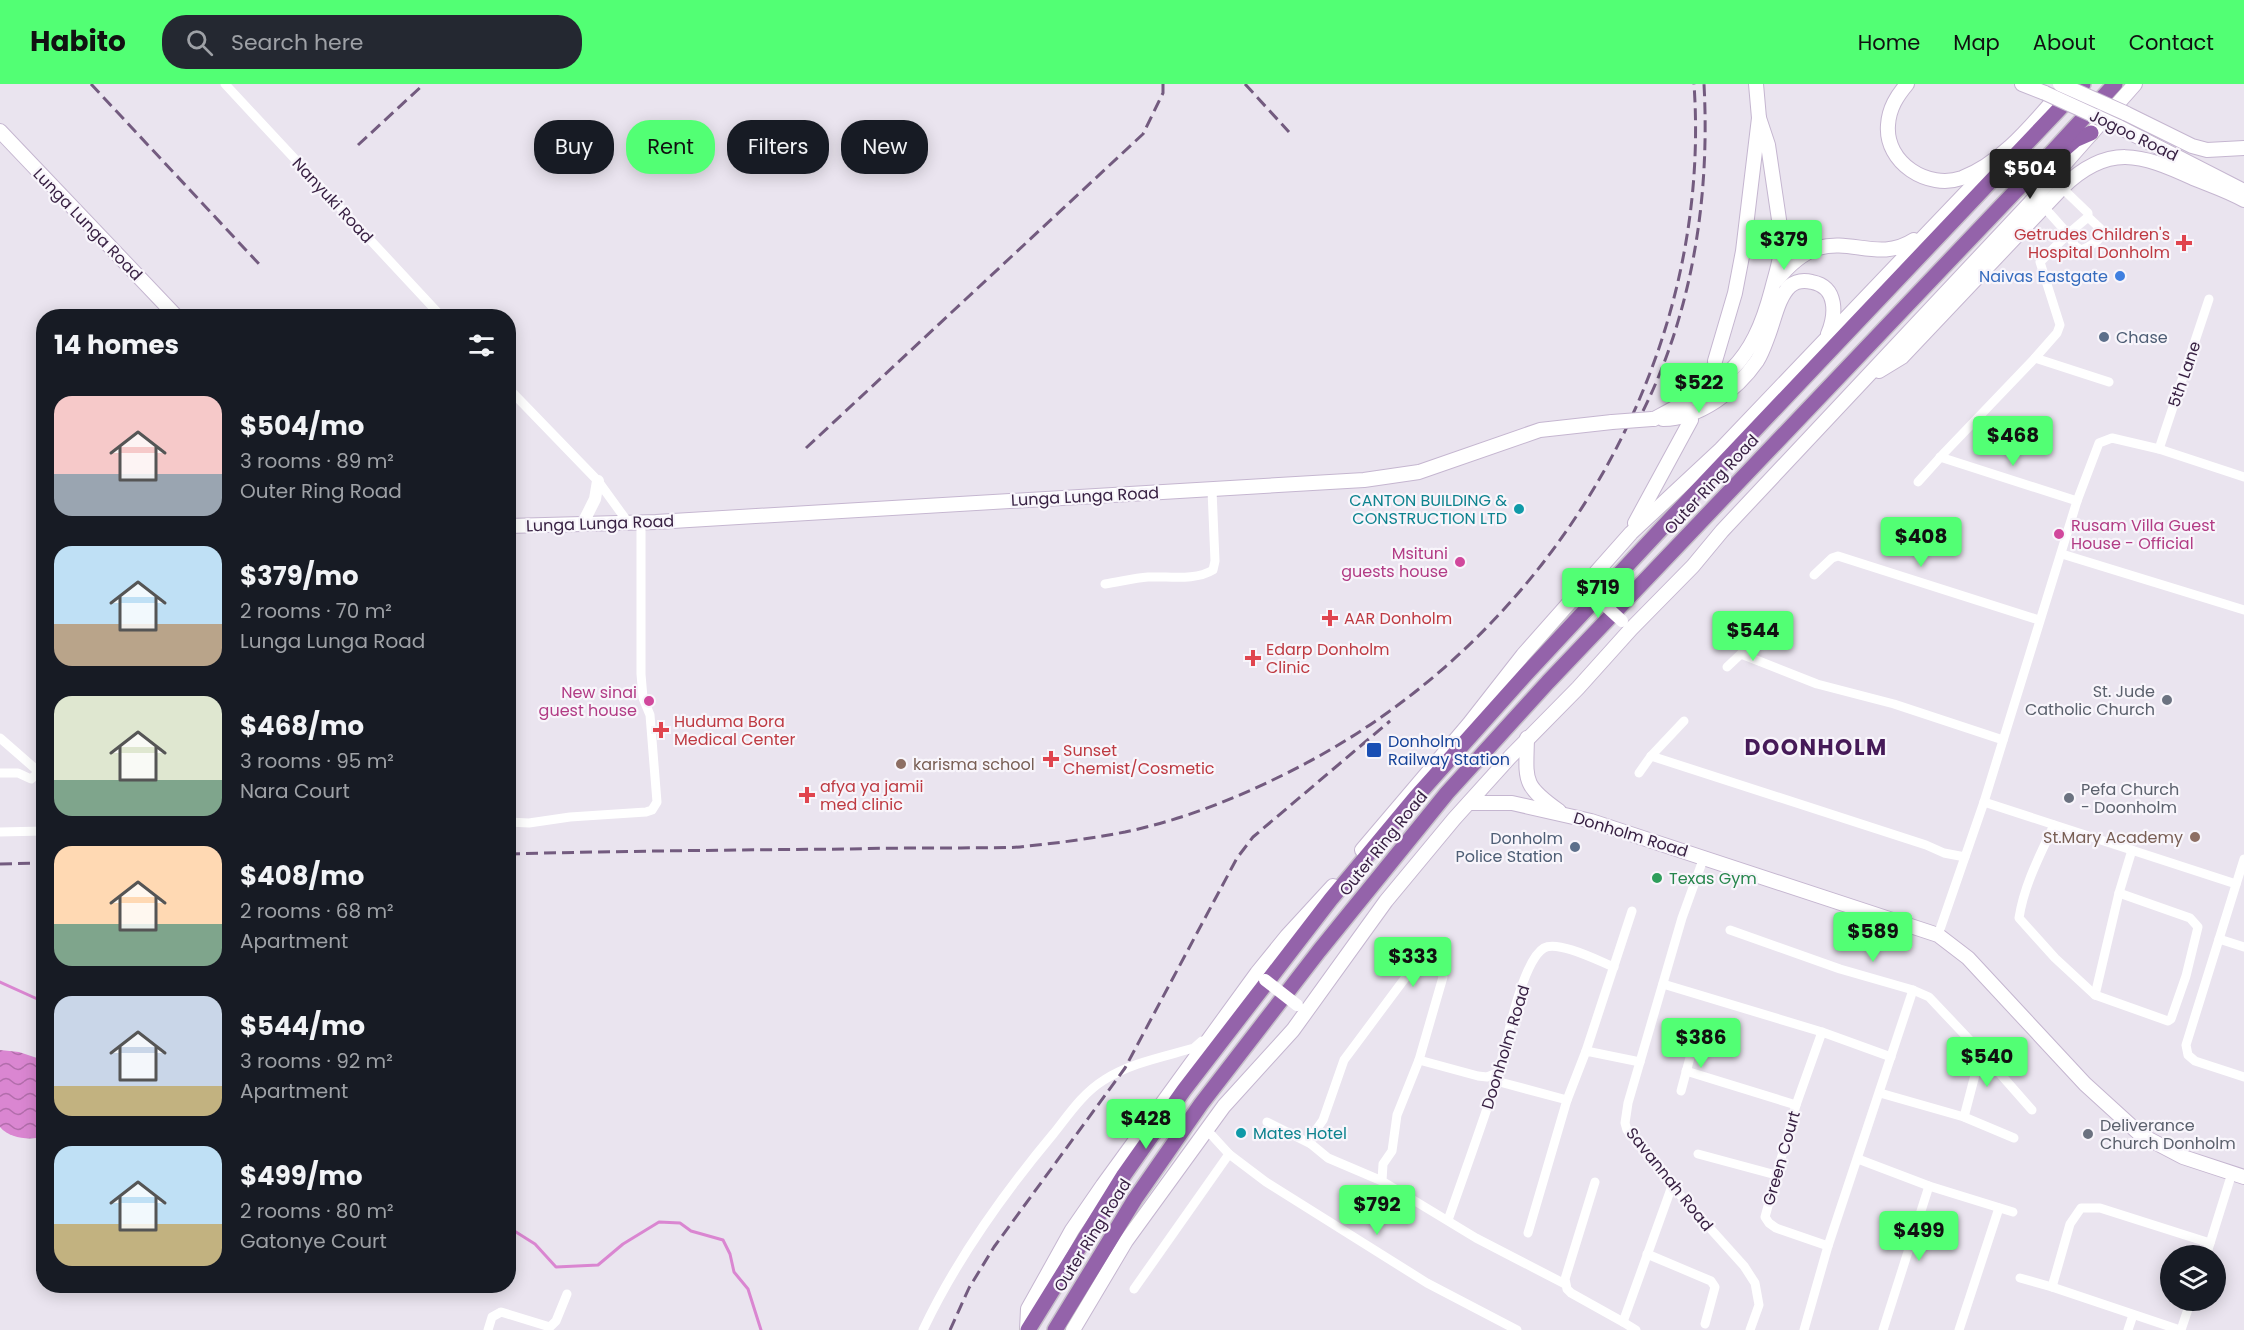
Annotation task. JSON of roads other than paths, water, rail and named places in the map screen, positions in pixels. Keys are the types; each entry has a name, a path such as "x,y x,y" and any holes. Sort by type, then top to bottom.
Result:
{"main road":[{"path":"1715,361 1735,293 1743,251 1759,118 1756,84"},
{"path":"1907,84 1898,95 1891,110 1888,127 1894,150 1911,170 1927,180 1955,180 2000,157"},
{"name":"Jogoo Road","path":"2022,84 2117,126 2244,191"},
{"name":"Jogoo Road","path":"2060,84 2192,146 2207,150 2237,149"},
{"name":"Outer Ring Road","path":"1028,1330 1028,1309 1072,1230 1131,1144 1212,1034 1261,976 1287,936 1333,886 1411,790 1469,724 1523,655 1590,591 1630,533 1721,449 2068,84"},
{"name":"Outer Ring Road","path":"1028,1330 1118,1185 1184,1090 1331,899 1407,807 1526,674 1677,512 2083,84"},
{"name":"Outer Ring Road","path":"1055,1330 1141,1189 1201,1104 1319,951 1447,793 1556,674 2115,84"},
{"path":"1073,1330 1126,1241 1224,1106 1386,901 1469,803 1527,738 1578,688 1626,625 1693,566 1722,531 2030,203 2134,84"},
{"name":"Lunga Lunga Road","path":"1653,419 1693,399 1733,370 1756,336 1781,256 1782,240 1768,145 1759,118"},
{"name":"Lunga Lunga Road","path":"0,131 169,309"},
{"path":"2028,178 2075,140 2091,133"},
{"path":"2237,149 2244,140"},
{"path":"1859,386 1902,357 2062,188 2088,166 2112,159 2136,157 2163,164 2244,200"},
{"path":"1773,284 1796,260 1818,248 1842,246 1877,251 1893,250 1911,243 1933,228"},
{"name":"Lunga Lunga Road","path":"516,526 897,508 1364,480 1419,472 1540,430 1612,422 1670,419 1708,405 1728,392 1757,360 1784,293 1801,281 1815,282 1825,288 1832,298 1834,314 1825,340"},
{"path":"1630,533 1691,420"},
{"path":"1527,738 1528,782 1538,796 1561,813"},
{"path":"1469,803 1512,803 1561,813"},
{"name":"Donholm Road","path":"1561,813 1704,857 1938,935 1968,958 2085,1084 2141,1136 2166,1149 2238,1175"}],"street":[{"name":"Nanyuki Road","path":"225,84 434,309"},
{"path":"2044,207 2068,234 2075,246 2081,250 2101,237 2104,232 2062,188"},
{"path":"1918,482 2056,333 2060,325 2040,262 2088,217"},
{"name":"5th Lane","path":"2159,449 2210,299"},
{"path":"2035,358 2109,382"},
{"path":"516,396 598,481 634,522 641,674 643,698 650,715 657,802 652,810 646,812 516,822"},
{"path":"1938,935 1984,801 2039,620 2096,447 2102,440 2112,438 2159,449 2244,477"},
{"path":"1940,457 2077,501"},
{"path":"583,523 595,499 598,481"},
{"path":"1105,584 1145,577 1187,577 1207,574 1214,570 1212,490"},
{"path":"2062,554 2244,610"},
{"path":"1814,575 1832,558 1838,556 2039,620"},
{"path":"1590,591 1626,625"},
{"path":"1727,667 1760,636"},
{"path":"1741,654 1817,684 1894,705 2002,740"},
{"path":"1639,773 1651,756 1684,721"},
{"path":"0,738 36,769"},
{"path":"1651,756 1926,844 1944,853 1965,857"},
{"path":"0,774 18,773 32,778 36,775"},
{"path":"1984,801 2236,884"},
{"path":"2054,825 2029,879 2019,918 2055,958 2094,995 2168,1021 2175,1009 2198,927 2190,918 2119,893"},
{"path":"0,832 36,831"},
{"path":"2094,995 2119,893 2133,850"},
{"name":"Savannah Road","path":"1704,857 1682,918 1640,1062 1625,1123 1627,1130 1672,1186 1744,1266 1755,1283 1759,1305 1753,1329"},
{"path":"2244,859 2186,1050 2194,1061 2244,1077"},
{"path":"1528,1233 1567,1100 1586,1051 1632,911"},
{"path":"1730,930 1840,969 1929,997 2032,1110"},
{"path":"2219,939 2244,947"},
{"name":"Doonholm Road","path":"1448,1220 1497,1077 1532,962 1542,949 1550,946 1576,952 1614,967"},
{"path":"1311,1144 1311,1137 1323,1120 1344,1060 1423,954 1430,955 1439,962 1443,977 1419,1060 1397,1115 1392,1150 1383,1164 1383,1181"},
{"path":"1261,976 1302,1009"},
{"path":"1663,984 1822,1032 1891,1057"},
{"path":"1804,1330 1828,1246 1912,990"},
{"name":"Green Court","path":"1822,1032 1796,1105 1765,1217 1776,1228 1828,1246"},
{"path":"923,1330 951,1276 980,1230 1028,1163 1090,1089 1125,1068 1194,1048 1212,1034"},
{"path":"1681,1091 1695,1039"},
{"path":"1586,1051 1640,1062"},
{"path":"1964,1117 1981,1052"},
{"path":"1419,1060 1478,1076 1497,1077 1567,1100"},
{"path":"1686,1071 1796,1105"},
{"path":"1880,1093 1964,1117 2014,1138"},
{"path":"1267,1122 1311,1144 1328,1158 1383,1181 1476,1238 1565,1284 1571,1293 1636,1330"},
{"path":"1206,1130 1229,1154 1266,1182 1427,1283 1517,1330"},
{"path":"1134,1289 1229,1154"},
{"path":"1698,1154 1776,1174"},
{"path":"1858,1159 1929,1186 2013,1212"},
{"path":"2052,1287 2070,1224 2081,1208 2100,1208 2210,1243 2238,1175"},
{"path":"1565,1284 1595,1182"},
{"path":"1623,1322 1672,1186"},
{"path":"1883,1330 1929,1186"},
{"path":"1959,1330 1999,1208"},
{"path":"1647,1254 1711,1281 1716,1287 1705,1324"},
{"path":"2019,1278 2180,1330 2187,1311"},
{"path":"488,1330 492,1317 501,1312 545,1326 554,1325 567,1294"},
{"path":"2128,1330 2133,1314"}],"water":[{"path":"0,1050 19,1052 36,1058 36,1138 20,1138 0,1127"}],"waterway":[{"path":"0,982 36,998"},
{"path":"516,1232 535,1244 556,1267 598,1265 623,1244 659,1222 680,1223 691,1231 723,1240 730,1254 734,1272 748,1289 761,1330"}],"tunnel":[{"path":"1701,396 1715,361"}],"railway":[{"path":"91,84 259,264"},
{"path":"358,145 424,84"},
{"path":"806,448 1143,134 1163,93 1163,84"},
{"path":"1245,84 1289,132"},
{"path":"516,854 1003,848 1089,838 1125,832 1188,815 1248,792 1287,773 1379,719 1461,653 1533,575 1594,489 1641,395 1675,295 1693,191 1694,84"},
{"path":"1643,411 1674,333 1686,293 1694,252 1701,210 1704,168 1704,84"},
{"path":"950,1330 969,1288 994,1247 1125,1068 1237,858 1253,837 1390,721"},
{"path":"0,864 36,863"}],"place":[{"name":"Getrudes Children's Hospital Donholm","path":"2184,243"},
{"name":"Naivas Eastgate","path":"2120,276"},
{"name":"Chase","path":"2104,337"},
{"name":"CANTON BUILDING & CONSTRUCTION LTD","path":"1519,509"},
{"name":"Rusam Villa Guest House - Official","path":"2059,534"},
{"name":"Msituni guests house","path":"1460,562"},
{"name":"AAR Donholm","path":"1330,618"},
{"name":"Edarp Donholm Clinic","path":"1253,658"},
{"name":"St. Jude Catholic Church","path":"2167,700"},
{"name":"New sinai guest house","path":"649,701"},
{"name":"Huduma Bora Medical Center","path":"661,730"},
{"name":"Donholm Railway Station","path":"1374,750"},
{"name":"Sunset Chemist/Cosmetic","path":"1051,759"},
{"name":"karisma school","path":"901,764"},
{"name":"afya ya jamii med clinic","path":"807,795"},
{"name":"Pefa Church - Doonholm","path":"2069,798"},
{"name":"St.Mary Academy","path":"2195,837"},
{"name":"Donholm Police Station","path":"1575,847"},
{"name":"Texas Gym","path":"1657,878"},
{"name":"Mates Hotel","path":"1241,1133"},
{"name":"Deliverance Church Donholm","path":"2088,1134"}],"district":[{"name":"DOONHOLM","path":"1816,747"}]}
